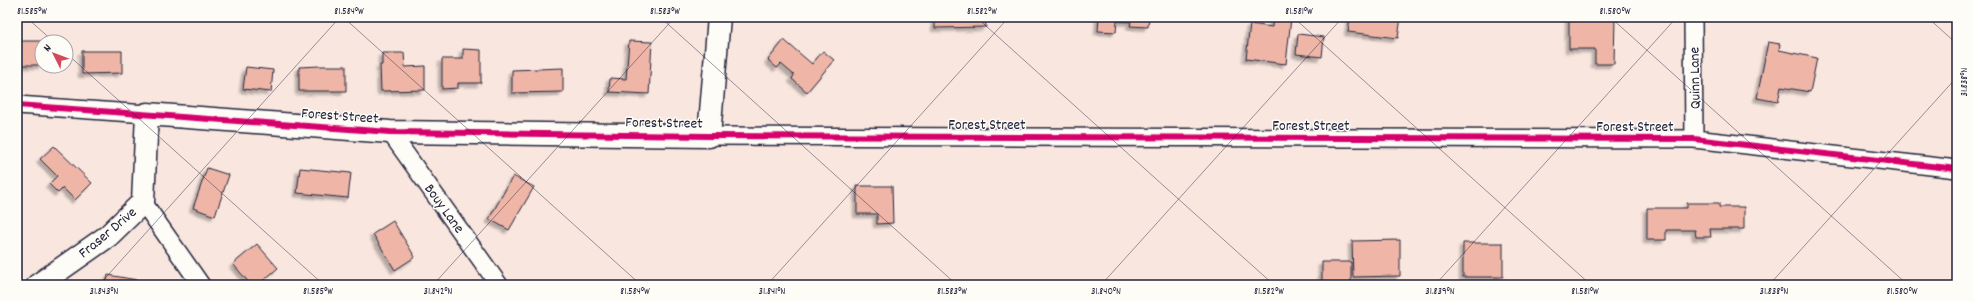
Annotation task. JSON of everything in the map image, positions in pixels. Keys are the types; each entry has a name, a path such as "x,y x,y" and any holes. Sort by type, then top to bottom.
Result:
{"street":[{"path":"709,136 719,17"},
{"name":"Quinn Lane","path":"1693,17 1694,139"},
{"name":"Forest Street","path":"17,105 390,132 709,136 1694,139 1957,169"},
{"name":"Fraser Drive","path":"38,285 108,236 143,202 147,114"},
{"name":"Bouy Lane","path":"390,132 499,285"},
{"path":"143,202 201,285"}],"building":[{"path":"935,17 985,17 986,27 935,28"},
{"path":"1099,17 1149,17 1148,27 1130,26 1131,22 1117,21 1116,32 1098,31"},
{"path":"1273,17 1291,18 1286,64 1246,59 1250,24 1272,27"},
{"path":"1350,17 1401,17 1398,38 1348,32"},
{"path":"1569,17 1615,17 1614,64 1595,64 1595,49 1569,49"},
{"path":"1298,34 1324,37 1322,57 1296,54"},
{"path":"784,40 812,64 823,51 834,60 807,92 792,79 794,75 781,64 777,68 768,60"},
{"path":"17,41 34,41 34,65 17,65"},
{"path":"629,41 652,42 649,94 609,92 610,78 626,79"},
{"path":"1768,42 1780,44 1779,50 1817,58 1810,92 1781,87 1778,102 1757,98"},
{"path":"463,49 481,50 481,83 458,83 458,88 442,89 442,59 463,59"},
{"path":"82,51 122,51 122,73 82,74"},
{"path":"382,53 404,53 405,67 425,66 425,90 381,91 380,65 382,65"},
{"path":"346,66 346,91 299,91 299,67"},
{"path":"246,67 273,70 271,92 243,89"},
{"path":"563,68 563,92 512,93 512,70"},
{"path":"54,146 92,183 75,200 63,188 58,193 49,184 57,176 40,159"},
{"path":"207,168 229,175 215,216 193,208"},
{"path":"300,168 351,173 348,198 297,193"},
{"path":"513,176 534,187 509,230 489,219"},
{"path":"857,186 892,186 893,223 877,224 877,214 857,214"},
{"path":"1687,203 1719,203 1719,207 1744,207 1744,229 1710,229 1711,237 1696,237 1695,230 1666,230 1666,240 1647,240 1647,208 1687,208"},
{"path":"393,221 415,257 395,270 373,234"},
{"path":"1400,240 1400,276 1353,277 1352,241"},
{"path":"1463,243 1503,243 1503,277 1463,277"},
{"path":"257,244 278,268 258,285 251,285 233,264"},
{"path":"1322,262 1351,262 1351,285 1322,285"},
{"path":"108,275 149,282 149,285 106,285"}],"cycle path":[{"path":"17,105 390,132 709,136 1694,139 1957,169"}]}
